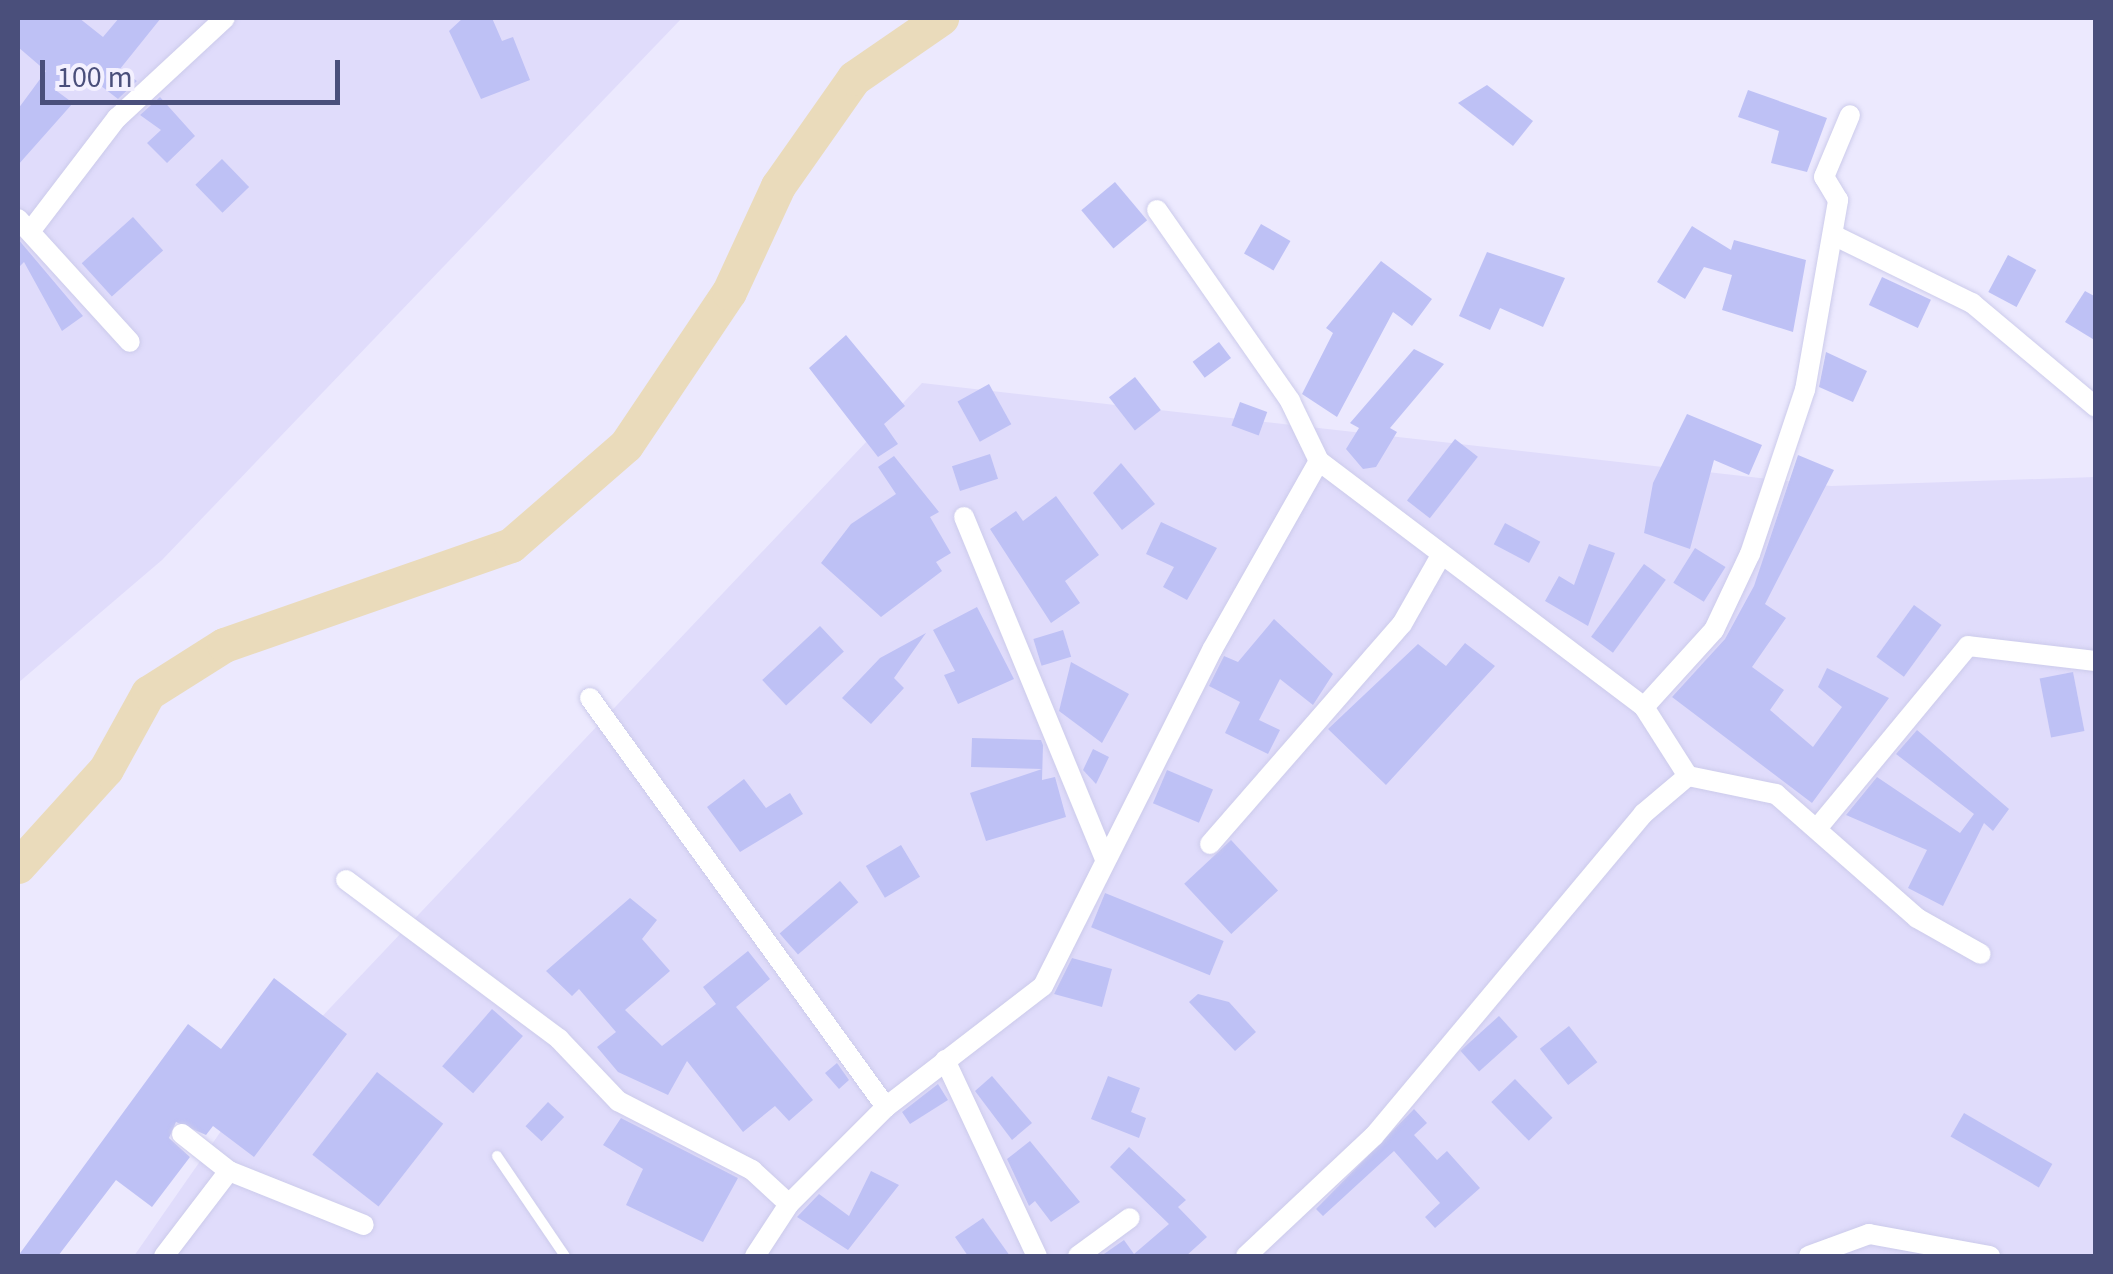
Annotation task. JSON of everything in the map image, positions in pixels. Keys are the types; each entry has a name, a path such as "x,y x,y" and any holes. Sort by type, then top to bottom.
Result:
{"street":[{"path":"130,342 25,224 117,118 225,18"},
{"path":"1644,708 1714,630 1750,554 1805,390 1835,236 1838,200 1824,177 1850,115"},
{"path":"1157,210 1290,401 1319,461 1440,557 1644,708 1688,776 1776,794 1820,824 1917,918 1981,954"},
{"path":"1835,236 1972,303 2096,408"},
{"path":"755,1256 789,1204 886,1108 1042,986 1104,857 1319,461"},
{"path":"964,517 1104,857"},
{"path":"1210,844 1402,624 1440,557"},
{"path":"1820,824 1968,646 2096,662"},
{"path":"590,698 886,1108"},
{"path":"1246,1256 1374,1136 1642,814 1688,776"},
{"path":"346,880 559,1039 618,1100 752,1170 789,1204"},
{"path":"945,1060 1038,1256"},
{"path":"182,1134 230,1170 364,1225"},
{"path":"164,1256 230,1170"},
{"path":"1078,1256 1130,1218"},
{"path":"1809,1256 1869,1234 1990,1256"}],"lane":[{"path":"497,1156 565,1256"}],"shaded area":[{"path":"18,18 682,18 162,560 18,683"},
{"path":"922,383 1831,486 2095,477 2095,1256 134,1256 242,1101"}],"building":[{"path":"18,18 79,18 103,37 119,18 161,18 120,69 137,81 118,99 74,65 54,89 73,103 18,165 18,109 46,71 18,47"},
{"path":"463,18 492,18 502,41 513,37 530,80 481,99 449,31"},
{"path":"1487,85 1533,121 1513,146 1458,103"},
{"path":"1748,90 1827,118 1807,172 1771,163 1779,131 1738,117"},
{"path":"160,97 195,136 167,163 147,143 161,130 140,115"},
{"path":"222,159 249,187 222,213 195,185"},
{"path":"1115,182 1147,220 1113,249 1081,210"},
{"path":"133,217 163,250 112,297 82,263"},
{"path":"1261,224 1290,241 1273,270 1244,253"},
{"path":"1692,226 1731,250 1734,240 1806,260 1793,332 1722,310 1732,275 1704,267 1685,299 1657,282"},
{"path":"18,239 83,316 62,331 24,262 18,268"},
{"path":"1487,252 1565,278 1543,327 1500,308 1490,330 1459,316"},
{"path":"2008,255 2036,270 2017,307 1988,292"},
{"path":"1381,261 1432,299 1412,326 1393,312 1337,417 1302,394 1333,333 1326,328"},
{"path":"1882,277 1931,300 1918,328 1869,305"},
{"path":"2085,291 2096,297 2096,341 2065,322"},
{"path":"846,335 905,406 884,424 898,444 878,457 809,368"},
{"path":"1219,342 1231,358 1205,378 1193,362"},
{"path":"1414,349 1444,364 1390,428 1397,432 1376,467 1363,469 1346,449 1359,428 1350,423"},
{"path":"1826,352 1867,371 1853,402 1819,387"},
{"path":"1135,377 1161,410 1135,430 1109,397"},
{"path":"989,384 1011,424 980,442 958,401"},
{"path":"1240,402 1267,412 1259,435 1231,425"},
{"path":"1687,414 1762,445 1749,475 1714,460 1690,549 1644,533 1653,483"},
{"path":"1455,439 1478,457 1430,518 1407,500"},
{"path":"990,454 998,479 960,491 952,466"},
{"path":"1798,455 1834,470 1765,604 1786,618 1752,667 1784,690 1770,710 1813,747 1842,707 1818,687 1827,668 1889,698 1812,803 1672,697 1725,639 1754,586"},
{"path":"894,456 939,512 930,517 951,553 936,562 942,571 881,617 821,563 851,524 896,494 878,467"},
{"path":"1121,463 1155,504 1122,530 1093,493"},
{"path":"1056,496 1099,555 1065,581 1080,603 1051,623 990,529 1016,511 1023,521"},
{"path":"1161,522 1217,548 1187,600 1163,587 1174,567 1146,554"},
{"path":"1505,523 1540,542 1529,563 1494,544"},
{"path":"1589,544 1615,553 1588,626 1545,601 1559,576 1574,585"},
{"path":"1695,548 1726,567 1704,602 1673,583"},
{"path":"1644,564 1666,580 1613,653 1591,637"},
{"path":"1914,605 1942,625 1904,677 1876,657"},
{"path":"977,607 1014,679 958,704 944,675 955,671 933,630"},
{"path":"1274,619 1333,674 1313,705 1280,679 1259,720 1280,730 1268,754 1225,733 1240,702 1209,686 1224,656 1238,662"},
{"path":"820,626 844,652 786,705 762,680"},
{"path":"1063,630 1071,657 1042,666 1033,639"},
{"path":"926,633 894,678 904,688 871,724 842,698 880,658"},
{"path":"1465,643 1495,666 1386,785 1328,729 1418,644 1446,666"},
{"path":"1071,662 1129,694 1102,743 1059,711"},
{"path":"2073,672 2084,731 2051,737 2040,678"},
{"path":"1917,730 2009,809 1993,831 1984,823 1943,906 1908,888 1927,850 1846,815 1877,777 1960,833 1974,814 1896,754"},
{"path":"972,738 1041,740 1043,745 1042,780 1055,777 1066,817 986,841 970,793 1042,769 971,767"},
{"path":"1093,749 1109,757 1096,784 1083,770"},
{"path":"1167,770 1213,790 1199,823 1153,803"},
{"path":"744,779 766,808 790,793 803,814 740,852 707,807"},
{"path":"1231,840 1278,890 1231,934 1184,884"},
{"path":"901,845 920,877 885,898 866,866"},
{"path":"840,881 858,902 798,955 780,933"},
{"path":"1105,893 1224,941 1210,975 1091,927"},
{"path":"630,898 657,920 642,939 670,971 625,1010 662,1046 716,1004 703,987 748,951 770,979 736,1007 813,1100 789,1121 775,1106 743,1132 687,1061 668,1095 618,1072 597,1047 616,1032 579,989 572,996 546,971"},
{"path":"1072,958 1112,969 1102,1007 1054,994"},
{"path":"274,978 347,1034 254,1157 213,1126 206,1135 176,1122 169,1138 190,1157 152,1207 116,1180 58,1256 18,1256 188,1024 221,1049"},
{"path":"1198,994 1229,1002 1256,1032 1235,1051 1189,1002"},
{"path":"492,1009 523,1036 473,1093 442,1066"},
{"path":"1499,1016 1518,1037 1479,1072 1460,1051"},
{"path":"1569,1026 1597,1062 1568,1085 1540,1049"},
{"path":"837,1063 849,1080 839,1089 825,1073"},
{"path":"377,1072 443,1124 379,1206 312,1155"},
{"path":"992,1076 1032,1123 1012,1140 975,1091"},
{"path":"1108,1076 1140,1088 1131,1112 1146,1118 1139,1138 1091,1119"},
{"path":"1515,1079 1553,1118 1529,1141 1491,1102"},
{"path":"938,1084 948,1100 910,1124 902,1112"},
{"path":"548,1102 564,1117 542,1141 525,1126"},
{"path":"1414,1109 1427,1123 1414,1135 1437,1160 1447,1151 1480,1188 1435,1228 1425,1217 1440,1203 1394,1151 1323,1216 1316,1209"},
{"path":"1964,1113 2052,1164 2039,1187 1950,1136"},
{"path":"621,1118 738,1178 703,1242 626,1205 643,1169 603,1145"},
{"path":"1030,1141 1080,1202 1051,1222 1035,1201 1029,1206 1007,1159"},
{"path":"1129,1147 1186,1200 1178,1207 1207,1237 1186,1256 1101,1256 1124,1240 1134,1254 1169,1224 1110,1167"},
{"path":"871,1171 899,1185 848,1250 797,1217 819,1194 849,1216"},
{"path":"983,1218 1010,1256 968,1256 955,1237"}],"waterway":[{"path":"18,866 106,769 148,693 224,645 511,545 626,445 729,292 778,186 854,78 941,18"}]}
